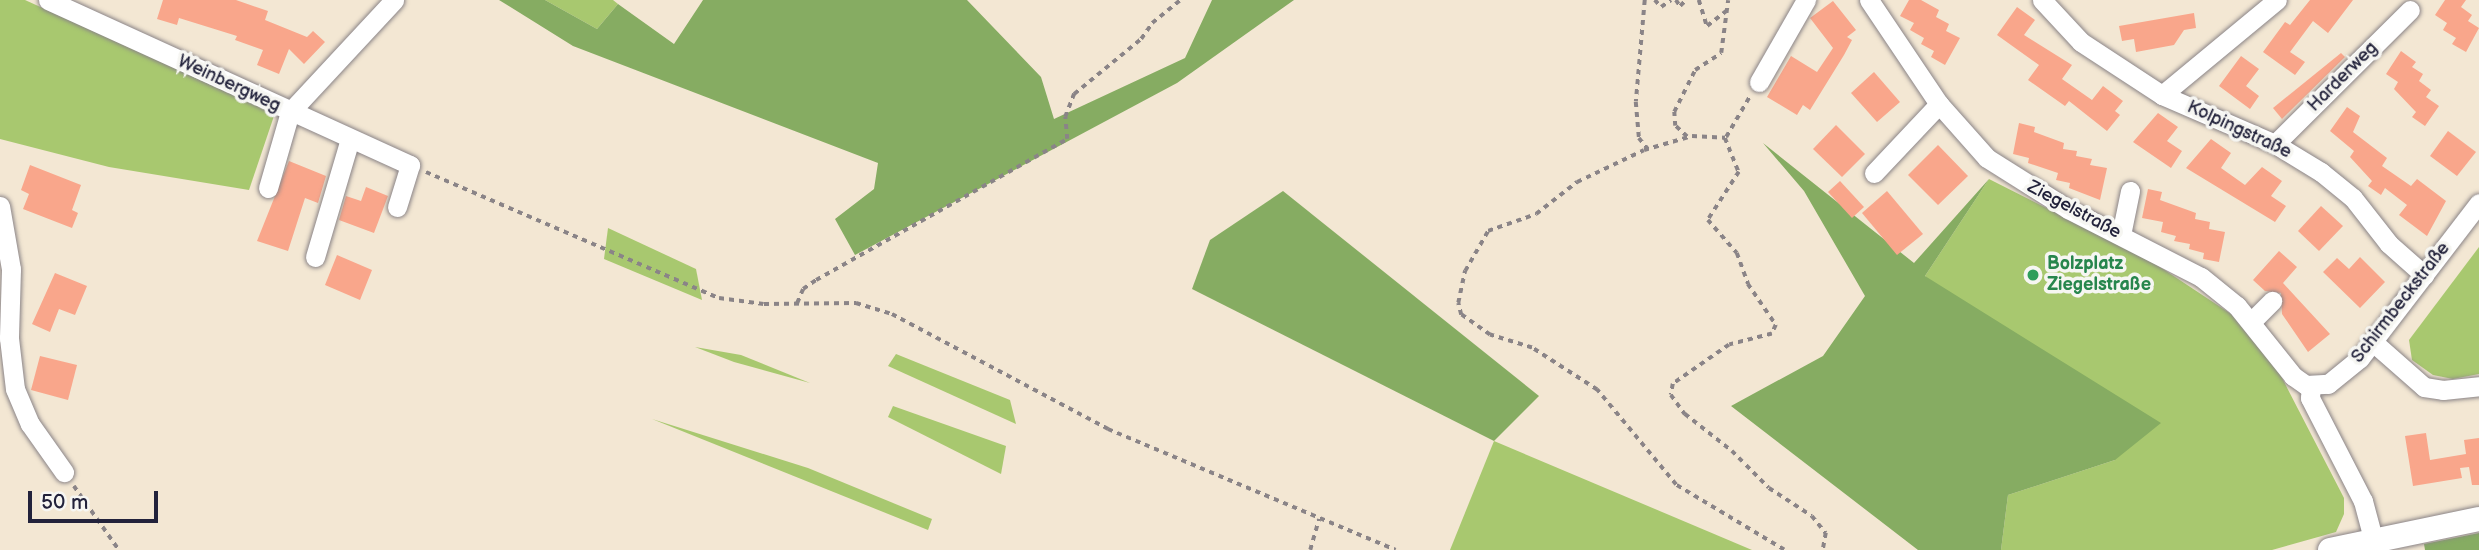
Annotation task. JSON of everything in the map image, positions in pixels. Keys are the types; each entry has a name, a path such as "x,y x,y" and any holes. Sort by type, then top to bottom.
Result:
{"main road":[{"path":"2330,550 2384,541 2479,519"}],"street":[{"name":"Weinbergweg","path":"48,0 410,165"},
{"path":"268,188 290,112 394,0"},
{"path":"1759,82 1807,0"},
{"name":"Ziegelstraße","path":"1869,0 1939,104 2004,172 2201,277 2251,322 2292,376 2311,387"},
{"name":"Kolpingstraße","path":"2042,0 2081,42 2162,95 2275,144 2337,184 2389,244 2424,275"},
{"path":"2162,95 2277,0"},
{"name":"Harderweg","path":"2275,144 2410,10"},
{"path":"1874,173 1939,104"},
{"path":"315,257 350,139"},
{"path":"397,207 410,165"},
{"path":"2121,235 2130,191"},
{"name":"Schirmbeckstraße","path":"2311,387 2334,380 2373,342 2479,203"},
{"path":"0,206 9,249 5,304 15,389 30,424 64,472"},
{"path":"2251,322 2272,301"},
{"path":"2373,342 2424,387 2443,390 2479,386"},
{"path":"2311,387 2310,398 2384,541"}],"path":[{"path":"797,303 803,289 816,279 1067,139 1065,117 1074,94 1141,39 1152,23 1180,0"},
{"path":"1648,149 1639,138 1636,102 1646,0 1654,0 1661,7 1671,0"},
{"path":"1676,0 1680,6 1686,0"},
{"path":"1699,0 1707,26 1726,10"},
{"path":"1687,137 1675,126 1674,112 1695,70 1721,53 1728,0"},
{"path":"1725,138 1759,82"},
{"path":"1725,138 1687,137 1648,149 1577,182 1536,214 1489,231 1465,271 1458,310 1490,335 1532,348 1597,390 1676,485 1784,550"},
{"path":"1725,138 1739,172 1708,220 1737,253 1748,284 1776,325 1772,334 1729,345 1673,384 1671,395 1685,414 1732,451 1769,488 1812,516 1826,533 1823,550"},
{"path":"410,165 719,298 797,303 856,303 892,314 1108,429 1396,550"},
{"path":"64,472 119,550"},
{"path":"1310,550 1319,519"}],"green space":[{"path":"0,0 25,0 275,113 249,190 109,167 0,139"},
{"path":"499,0 545,0 597,29 618,4 674,44 703,0 967,0 1041,77 1054,119 1185,58 1212,0 1294,0 1177,83 855,255 835,219 874,189 878,163 573,46"},
{"path":"545,0 613,0 618,4 597,29"},
{"path":"1763,143 1914,263 1989,179 1925,276 2161,423 2115,460 2008,495 2001,550 1918,550 1731,406 1823,356 1865,296 1804,191"},
{"path":"1989,179 2151,261 2231,314 2281,376 2344,498 2344,514 2336,532 2272,550 2001,550 2008,495 2115,460 1925,276"},
{"path":"1283,191 1539,396 1494,441 1192,289 1210,240"},
{"path":"608,228 696,269 702,300 604,259"},
{"path":"2479,247 2479,374 2453,379 2433,375 2412,360 2409,340"},
{"path":"695,347 741,355 810,383 734,362"},
{"path":"896,354 1010,400 1016,424 888,366"},
{"path":"893,406 1006,446 1001,474 888,417"},
{"path":"652,419 808,468 932,519 928,530"},
{"path":"1494,441 1726,539 1752,550 1450,550"},
{"path":"2479,533 2479,550 2425,550 2424,544"}],"building":[{"path":"163,0 236,0 268,11 265,20 307,37 313,31 325,42 304,64 289,49 279,74 257,65 263,50 235,40 237,36 179,18 177,25 157,19"},
{"path":"1909,0 1921,0 1939,10 1936,17 1949,24 1946,31 1960,38 1945,65 1931,57 1934,51 1921,44 1924,38 1910,30 1914,23 1900,16"},
{"path":"2310,0 2353,0 2328,33 2313,21 2290,52 2305,62 2295,75 2263,52 2285,22 2290,25"},
{"path":"2445,0 2466,0 2461,7 2472,15 2468,21 2479,28 2466,52 2452,44 2456,38 2443,30 2447,23 2435,15"},
{"path":"1833,1 1856,30 1847,37 1852,40 1810,110 1803,105 1797,115 1767,97 1791,56 1817,72 1833,48 1810,18"},
{"path":"2017,7 2035,20 2024,35 2072,65 2062,79 2092,100 2103,86 2123,101 2115,111 2120,115 2107,131 2069,101 2065,106 2028,80 2039,65 1997,35"},
{"path":"2194,13 2196,28 2184,30 2174,45 2136,52 2134,39 2122,41 2119,26"},
{"path":"2401,51 2416,62 2412,67 2423,74 2419,81 2431,90 2426,97 2439,106 2425,126 2412,117 2416,112 2394,89 2398,82 2386,74"},
{"path":"2341,53 2345,57 2282,119 2273,108"},
{"path":"2241,56 2259,69 2246,86 2259,96 2250,109 2219,86"},
{"path":"1874,72 1900,102 1877,122 1851,93"},
{"path":"2347,107 2360,116 2353,132 2387,158 2382,166 2411,186 2417,179 2446,201 2427,236 2399,215 2407,205 2385,188 2381,195 2368,186 2372,181 2350,157 2354,151 2330,131"},
{"path":"2158,113 2178,127 2167,141 2182,151 2171,168 2133,142"},
{"path":"2019,123 2035,127 2034,132 2064,143 2063,149 2077,151 2076,156 2092,159 2090,165 2107,168 2100,200 2069,188 2070,183 2056,180 2058,173 2028,163 2029,158 2013,154"},
{"path":"1836,125 1865,154 1842,177 1813,149"},
{"path":"2448,131 2476,152 2457,176 2430,156"},
{"path":"2211,139 2231,153 2221,168 2245,185 2262,167 2282,181 2271,196 2286,206 2275,222 2186,168"},
{"path":"1938,145 1968,176 1938,205 1908,175"},
{"path":"289,161 326,176 318,203 305,198 288,251 257,241"},
{"path":"30,165 81,185 72,210 78,213 72,228 23,209 29,194 21,190"},
{"path":"1840,181 1864,207 1852,218 1828,192"},
{"path":"366,187 388,196 374,233 339,220 346,196 361,201"},
{"path":"2148,189 2162,192 2160,200 2196,213 2195,219 2210,222 2209,229 2225,232 2219,262 2203,259 2204,253 2189,249 2190,244 2174,241 2176,236 2161,232 2163,222 2142,218"},
{"path":"1887,191 1923,234 1897,255 1862,213"},
{"path":"2321,206 2343,226 2319,251 2298,231"},
{"path":"2279,251 2297,267 2283,283 2330,334 2308,352 2282,314 2281,293 2265,291 2253,280"},
{"path":"337,255 372,270 360,300 325,285"},
{"path":"2360,257 2385,282 2360,308 2323,272 2337,258 2349,269"},
{"path":"55,273 87,286 75,315 59,309 50,332 32,324"},
{"path":"40,356 77,365 68,400 31,390"},
{"path":"2426,433 2430,460 2466,454 2464,440 2479,438 2479,485 2472,485 2469,467 2460,468 2462,478 2413,486 2405,436"}],"place":[{"name":"Bolzplatz Ziegelstraße","path":"2033,275"}]}
